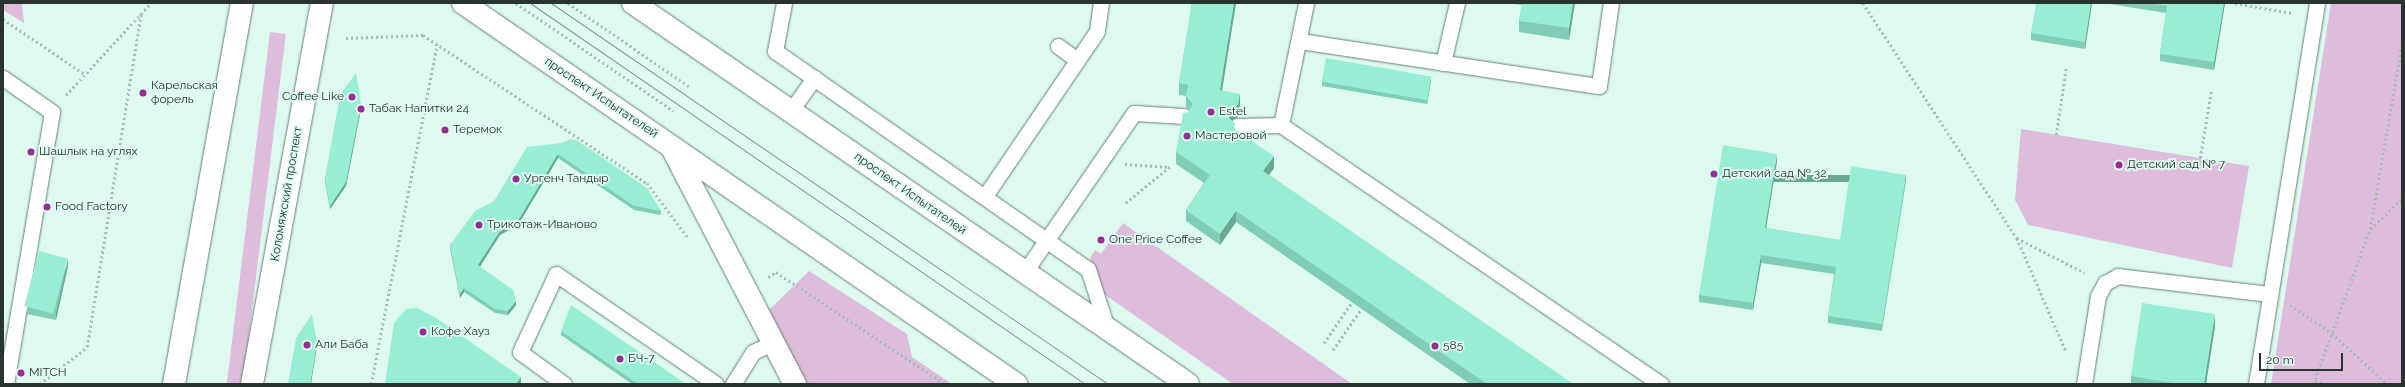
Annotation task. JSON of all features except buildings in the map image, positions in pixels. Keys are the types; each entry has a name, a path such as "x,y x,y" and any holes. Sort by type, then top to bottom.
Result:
{"main road":[{"path":"174,384 242,3"},
{"name":"Коломяжский проспект","path":"252,384 322,3"},
{"name":"проспект Испытателей","path":"462,3 1016,384"},
{"name":"проспект Испытателей","path":"633,3 1024,273 1188,384"},
{"path":"672,148 772,343 795,384"}],"lane":[{"path":"784,3 775,51 985,196 1088,270 1107,328"},
{"path":"985,196 1096,31 1101,3"},
{"path":"1281,125 1300,41 1306,3"},
{"path":"1443,63 1457,3"},
{"path":"1300,41 1599,86 1611,3"},
{"path":"2256,384 2316,10"},
{"path":"1058,46 1077,60"},
{"path":"3,78 52,112 6,384"},
{"path":"790,112 814,78"},
{"path":"1024,273 1134,113 1184,116"},
{"path":"1237,126 1281,125 1661,384"},
{"path":"564,384 520,352 556,274 716,384"},
{"path":"2084,384 2098,296 2105,283 2118,276 2270,294"},
{"path":"733,384 753,352 772,343"}],"path":[{"path":"52,112 151,3"},
{"path":"516,3 674,111"},
{"path":"568,3 691,88"},
{"path":"1863,3 2017,238 2067,355"},
{"path":"2235,3 2316,10"},
{"path":"40,384 88,347 141,13"},
{"path":"3,19 85,74"},
{"path":"346,38 423,35 647,183 692,243"},
{"path":"2326,384 2314,383 2370,229 2402,43"},
{"path":"371,384 437,44"},
{"path":"2056,135 2066,69"},
{"path":"2200,158 2211,92"},
{"path":"1099,163 1170,167 1125,204"},
{"path":"2370,229 2402,198"},
{"path":"2017,238 2105,283"},
{"path":"745,289 776,272 945,384"},
{"path":"1324,343 1352,302"},
{"path":"2286,303 2332,333 2388,384"},
{"path":"1333,350 1362,309"}],"shaded area":[{"path":"3,3 22,3 24,23 3,10"},
{"path":"2331,3 2402,3 2402,384 2271,384"},
{"path":"270,32 286,34 243,384 227,384"},
{"path":"2021,129 2249,166 2232,268 2028,225 2015,200"},
{"path":"1123,223 1352,384 1233,384 1101,292 1090,258 1095,250 1101,254"},
{"path":"809,271 907,334 912,357 952,384 807,384 767,312"}],"tram line":[{"path":"530,3 1085,384"},
{"path":"551,3 1108,384"}],"place":[{"name":"Карельская форель","path":"143,93"},
{"name":"Coffee Like","path":"352,97"},
{"name":"Табак Напитки 24","path":"361,109"},
{"name":"Estel","path":"1211,112"},
{"name":"Теремок","path":"445,130"},
{"name":"Мастеровой","path":"1187,136"},
{"name":"Шашлык на углях","path":"31,152"},
{"name":"Детский сад № 7","path":"2119,165"},
{"name":"Детский сад № 32","path":"1714,174"},
{"name":"Ургенч Тандыр","path":"516,179"},
{"name":"Food Factory","path":"47,207"},
{"name":"Трикотаж-Иваново","path":"479,225"},
{"name":"One Price Coffee","path":"1101,240"},
{"name":"Кофе Хауз","path":"423,332"},
{"name":"Али Баба","path":"307,345"},
{"name":"585","path":"1435,346"},
{"name":"БЧ-7","path":"620,359"},
{"name":"MITCH","path":"21,373"}]}
